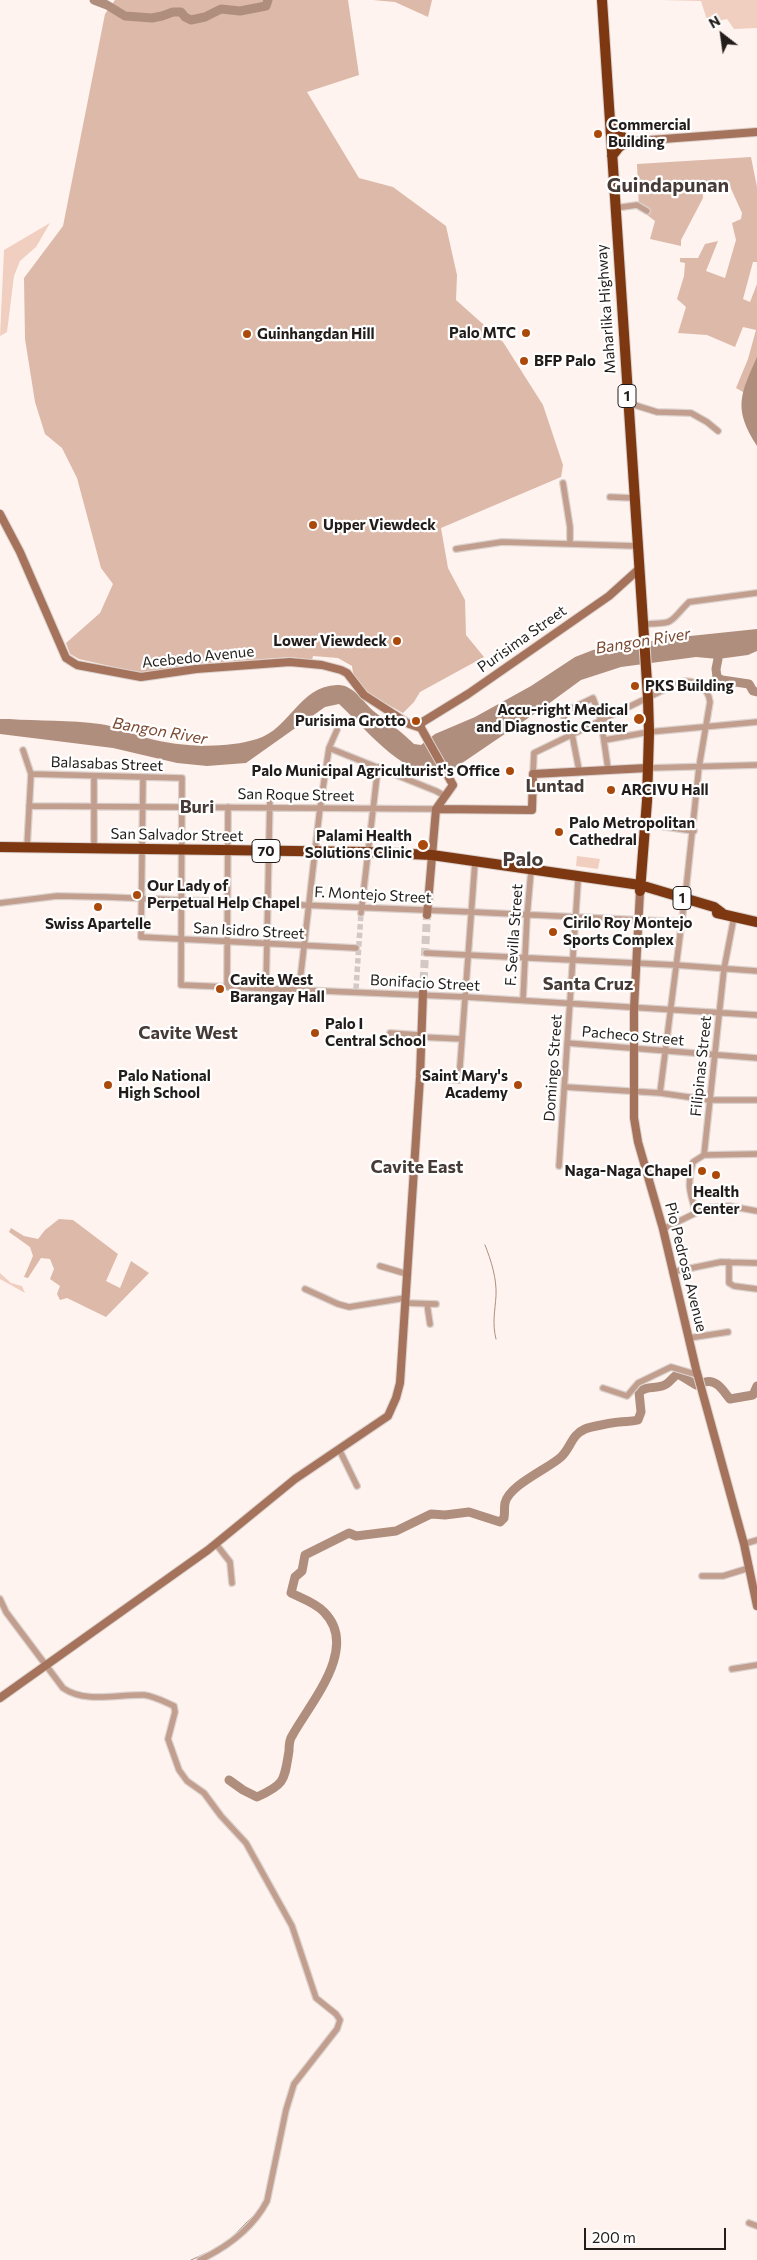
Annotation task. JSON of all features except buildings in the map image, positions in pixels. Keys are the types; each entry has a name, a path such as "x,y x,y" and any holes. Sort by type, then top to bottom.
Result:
{"highway":[{"name":"Maharlika Highway","path":"602,0 648,698"},
{"path":"610,124 627,142 618,147 612,156"},
{"name":"1","path":"637,888 645,824 649,732 648,698"},
{"name":"1","path":"637,888 647,768"},
{"name":"San Salvador Street","path":"0,848 368,852 432,855 532,871 542,870 637,888 685,902 714,907 722,913 757,922"},
{"name":"San Salvador Street","path":"532,871 542,876 637,888"}],"main road":[{"path":"611,143 757,132"},
{"name":"Acebedo Avenue","path":"0,514 20,552 66,658 77,665 141,677 196,669 290,662 322,665 347,673 364,695 409,724 420,728"},
{"name":"Purisima Street","path":"420,728 422,723 468,694 609,596 639,569"},
{"path":"420,728 453,785 436,809 428,913"},
{"path":"534,774 579,770 647,768"},
{"name":"San Roque Street","path":"436,809 532,810 534,774"},
{"name":"Pio Pedrosa Avenue","path":"637,888 639,920 634,1009 634,1118 638,1142 663,1229 699,1378 744,1544 757,1606"},
{"path":"0,1698 216,1544 295,1479 388,1416 400,1383 420,1077 423,994"}],"street":[{"path":"615,208 637,206 647,211"},
{"path":"628,403 657,412 690,413 707,422 718,431"},
{"path":"563,483 570,527 570,544"},
{"path":"610,497 634,498"},
{"path":"456,549 502,542 638,546"},
{"path":"643,624 668,623 674,620 682,608 689,602 756,593"},
{"path":"534,774 534,753 680,682 694,682 701,686 709,695 694,831 660,1093"},
{"path":"579,770 572,734 562,713 593,698 601,720 608,769"},
{"path":"604,740 649,732 757,722"},
{"path":"299,990 320,808 329,748 337,730"},
{"path":"329,748 444,796"},
{"path":"23,750 31,774 27,847"},
{"path":"647,768 757,765"},
{"path":"361,910 378,767"},
{"name":"Balasabas Street","path":"31,774 182,778 181,807"},
{"path":"94,776 94,849"},
{"path":"142,898 143,778"},
{"path":"266,988 270,793"},
{"name":"San Roque Street","path":"29,806 436,809"},
{"path":"180,940 181,807"},
{"path":"227,987 228,807"},
{"path":"645,824 694,831"},
{"path":"420,1077 459,1080 475,862"},
{"name":"F. Sevilla Street","path":"523,1000 527,916 532,871"},
{"name":"Domingo Street","path":"559,1166 578,881"},
{"name":"F. Montejo Street","path":"1,903 57,896 142,898 308,905 428,913 472,912 682,922"},
{"name":"San Isidro Street","path":"142,898 141,937 356,948"},
{"name":"Filipinas Street","path":"704,1155 724,969 734,916"},
{"name":"Bonifacio Street","path":"180,940 181,985 423,994 523,1000 569,1005 757,1015"},
{"path":"426,954 676,965 757,971"},
{"path":"390,1033 462,1039"},
{"name":"Pacheco Street","path":"567,1043 757,1058"},
{"path":"565,1086 660,1093 709,1100 757,1100"},
{"path":"696,1213 688,1187 693,1162 704,1155 757,1154"},
{"path":"663,1229 706,1208 729,1206 757,1211"},
{"path":"672,1272 704,1264 729,1262 757,1263"},
{"path":"729,1262 729,1283 734,1286 757,1289"},
{"path":"380,1266 407,1274"},
{"path":"305,1289 349,1307 405,1301 436,1304"},
{"path":"427,1304 430,1324"},
{"path":"689,1338 728,1332"},
{"path":"603,1388 627,1396 638,1383 670,1367 699,1378"},
{"path":"339,1449 358,1486"},
{"path":"744,1544 757,1540"},
{"path":"216,1544 230,1562 232,1583"},
{"path":"702,1576 723,1576 749,1568"},
{"path":"0,1599 6,1612 62,1688 69,1693 81,1696 115,1698 145,1695 174,1706 176,1712 168,1739 179,1770 187,1781 204,1793 221,1816 246,1843 292,1926 316,1998 336,2014 340,2020 337,2029 294,2084 286,2110 267,2201 260,2214 232,2242 200,2260"},
{"path":"732,1669 757,1665"},
{"path":"749,2223 757,2226"}],"shaded area":[{"path":"115,0 348,0 359,75 307,92 359,178 393,187 446,226 457,275 456,300 503,342 543,405 563,465 561,477 441,528 448,568 465,600 466,635 484,657 420,692 414,702 403,713 379,700 364,689 358,682 352,666 338,658 313,656 312,660 291,657 195,664 140,673 79,659 70,654 66,643 100,613 113,584 101,568 77,478 62,448 45,434 35,402 25,339 24,278 63,226 105,14"},
{"path":"373,0 432,0 428,17 395,2"},
{"path":"660,0 757,0 757,28 734,29 727,19 708,23 701,1"},
{"path":"751,157 757,187 757,262 753,262 743,299 750,302 757,284 757,400 736,388 748,359 756,330 743,327 735,347 707,335 678,333 686,307 677,299 684,276 685,263 680,262 680,258 698,258 705,244 718,241 706,271 725,278 736,240 732,223 741,219 742,213 728,182 719,184 718,180 702,186 703,198 681,240 681,246 650,239 655,221 639,209 637,164"},
{"path":"50,223 36,247 20,261 14,276 7,332 0,336 4,250"},
{"path":"757,357 757,446 744,422 742,402 746,382"},
{"path":"757,629 757,651 748,655 718,659 696,657 621,667 581,680 446,774 431,774 401,761 387,751 339,704 325,707 246,763 207,766 177,763 113,748 0,734 0,719 66,721 106,725 147,738 187,745 231,744 257,739 268,734 313,692 324,687 337,685 354,691 372,709 414,744 421,745 435,734 475,717 531,686 575,657 593,650 671,638"},
{"path":"577,856 600,859 598,869 576,866"},
{"path":"59,1219 73,1220 118,1254 106,1281 120,1288 131,1261 149,1273 106,1317 67,1298 60,1300 57,1294 60,1286 50,1279 54,1269 50,1259 41,1258 28,1278 24,1277 33,1256 30,1247 9,1232 11,1228 24,1236 38,1239 45,1230"},
{"path":"0,1273 11,1283 22,1286 25,1293 0,1279"}],"waterway":[{"path":"94,0 107,5 125,16 152,18 173,12 181,12 191,20 205,17 221,9 240,11 266,6 268,0"},
{"path":"718,659 717,677 722,680 749,684 753,691 757,692"},
{"path":"485,1245 496,1283 494,1322 496,1339"},
{"path":"229,1780 257,1797 279,1784 286,1769 291,1738 320,1692 334,1658 337,1642 334,1626 321,1609 313,1603 291,1593 295,1577 302,1571 305,1555 349,1533 356,1536 396,1531 431,1514 445,1515 469,1512 500,1522 504,1518 505,1503 508,1496 521,1484 561,1457 580,1432 602,1425 638,1420 641,1412 639,1392 669,1383 678,1374 696,1385"},
{"path":"705,1382 716,1384 730,1399 753,1395 757,1386"},
{"path":"231,2238 255,2214"},
{"path":"191,2260 213,2250"}],"tunnel":[{"path":"356,989 361,913"},
{"path":"423,992 427,915"}],"place":[{"name":"Commercial Building","path":"598,134"},
{"name":"Palo MTC","path":"526,333"},
{"name":"Guinhangdan Hill","path":"247,334"},
{"name":"BFP Palo","path":"524,361"},
{"name":"Upper Viewdeck","path":"313,525"},
{"name":"Lower Viewdeck","path":"397,641"},
{"name":"PKS Building","path":"635,686"},
{"name":"Accu-right Medical and Diagnostic Center","path":"639,719"},
{"name":"Purisima Grotto","path":"416,721"},
{"name":"Palo Municipal Agriculturist's Office","path":"510,771"},
{"name":"ARCIVU Hall","path":"611,790"},
{"name":"Palo Metropolitan Cathedral","path":"559,832"},
{"name":"Palami Health Solutions Clinic","path":"423,845"},
{"name":"Our Lady of Perpetual Help Chapel","path":"137,895"},
{"name":"Swiss Apartelle","path":"98,907"},
{"name":"Cirilo Roy Montejo Sports Complex","path":"553,932"},
{"name":"Cavite West Barangay Hall","path":"220,989"},
{"name":"Palo I Central School","path":"315,1033"},
{"name":"Palo National High School","path":"108,1085"},
{"name":"Saint Mary's Academy","path":"518,1085"},
{"name":"Naga-Naga Chapel","path":"702,1171"},
{"name":"Health Center","path":"716,1175"}],"district":[{"name":"Guindapunan","path":"668,185"},
{"name":"Luntad","path":"555,786"},
{"name":"Buri","path":"197,807"},
{"name":"Palo","path":"523,859"},
{"name":"Santa Cruz","path":"588,984"},
{"name":"Cavite West","path":"188,1033"},
{"name":"Cavite East","path":"417,1167"}],"water label":[{"name":"Bangon River","path":"643,641"},
{"name":"Bangon River","path":"160,731"}]}
